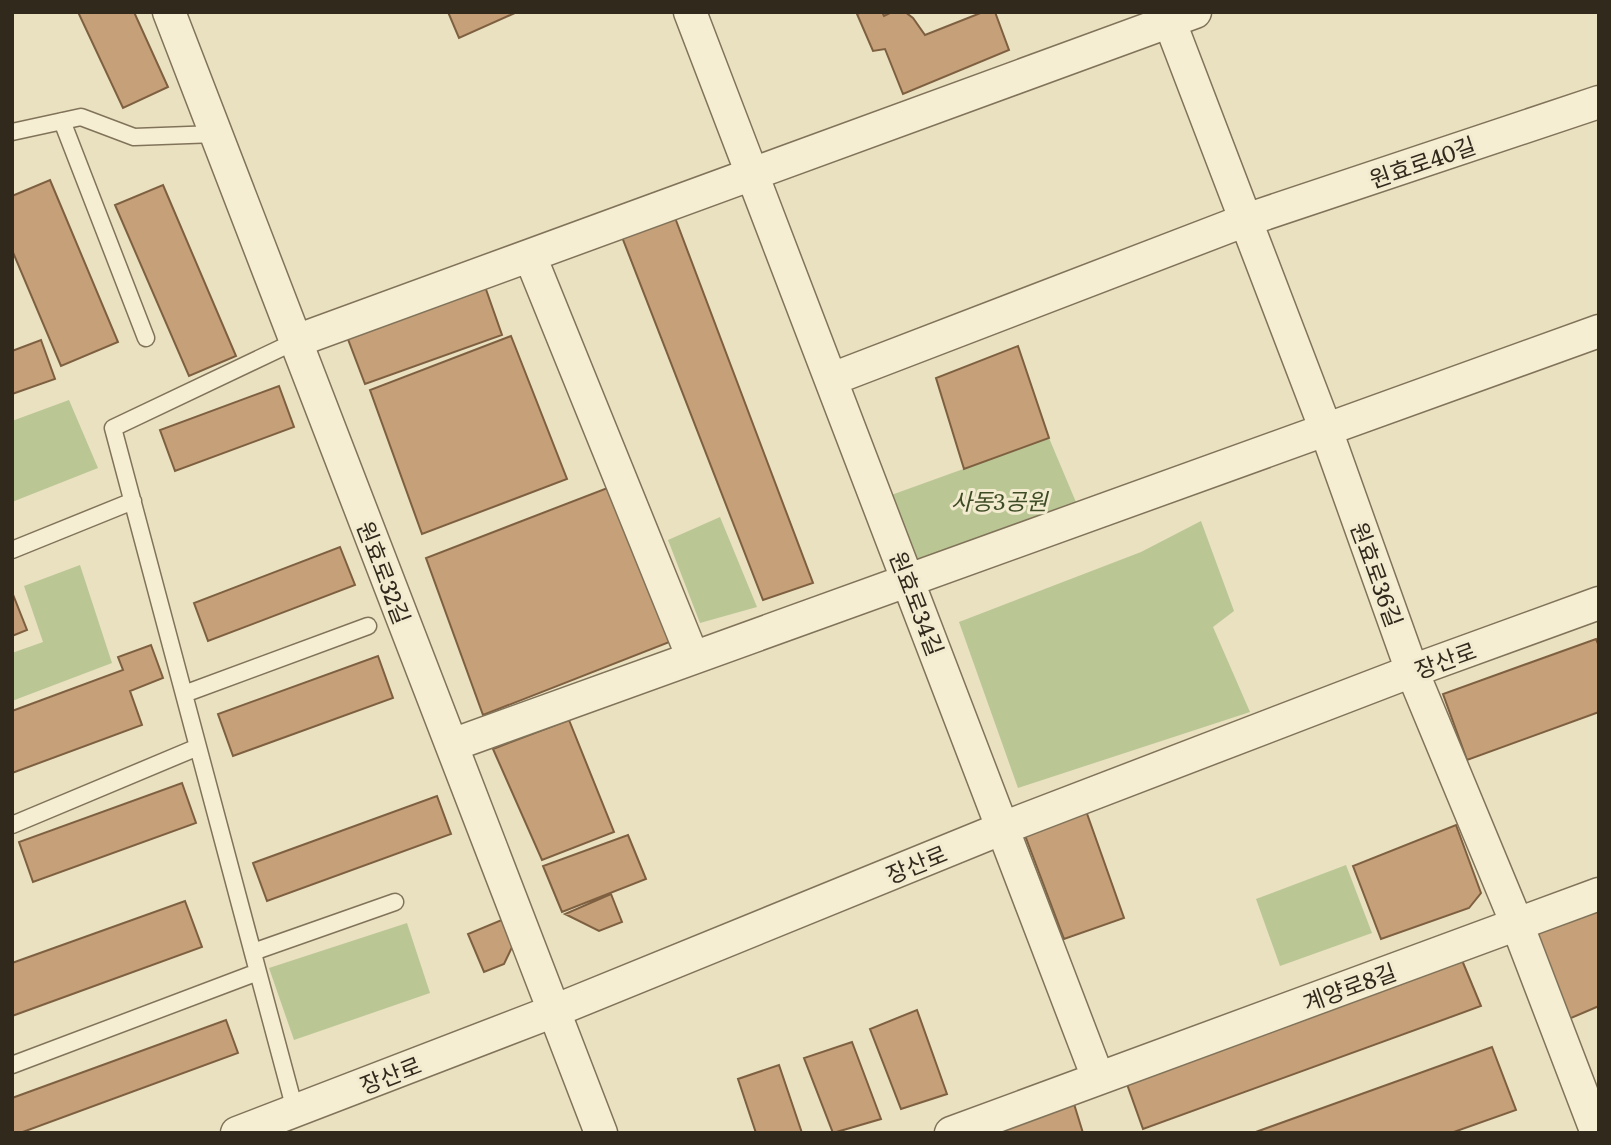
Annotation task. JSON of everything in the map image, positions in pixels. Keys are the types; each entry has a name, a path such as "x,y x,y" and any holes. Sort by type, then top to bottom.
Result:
{"street":[{"name":"원효로32길","path":"169,12 601,1133"},
{"name":"원효로34길","path":"690,12 1003,828"},
{"path":"296,341 1177,15"},
{"name":"원효로36길","path":"1177,15 1246,220 1326,429 1412,671 1517,924 1597,1128"},
{"name":"원효로40길","path":"1246,220 1599,102"},
{"path":"832,379 1246,220"},
{"path":"530,256 693,658"},
{"path":"452,745 1599,331"},
{"name":"장산로","path":"237,1133 554,1011 1003,828 1412,671 1599,603"},
{"path":"1003,828 1098,1078"},
{"name":"계양로8길","path":"951,1133 1599,894"}],"lane":[{"path":"12,132 81,117 134,137 216,134"},
{"path":"62,121 146,338"},
{"path":"295,1110 113,428 296,341"},
{"path":"12,550 133,501"},
{"path":"184,694 368,626"},
{"path":"12,825 198,747"},
{"path":"253,952 395,902"},
{"path":"12,1065 258,972"}],"green space":[{"path":"69,400 98,468 12,502 12,421"},
{"name":"사동3공원","path":"1049,438 1081,514 922,570 883,498"},
{"path":"720,517 757,607 700,623 668,540"},
{"path":"1201,521 1234,611 1213,627 1250,712 1018,788 959,622 1141,552"},
{"path":"80,565 112,663 12,701 12,653 43,642 24,586"},
{"path":"1346,865 1372,933 1280,966 1256,899"},
{"path":"407,923 430,993 294,1040 269,968"}],"building":[{"path":"78,12 134,12 168,87 123,108"},
{"path":"448,12 517,12 459,38"},
{"path":"882,12 884,16 892,12 905,12 925,35 983,12 995,12 1009,50 903,94 885,49 873,51 857,14"},
{"path":"50,180 118,342 61,366 12,250 12,196"},
{"path":"163,185 236,356 189,376 115,205"},
{"path":"674,215 813,583 763,600 622,237"},
{"path":"482,278 502,335 365,384 343,326"},
{"path":"511,336 567,479 422,534 370,390"},
{"path":"41,340 55,379 12,394 12,351"},
{"path":"1018,346 1049,438 964,469 936,378"},
{"path":"279,386 294,427 175,471 160,430"},
{"path":"610,487 672,641 483,715 426,558"},
{"path":"340,547 355,585 208,641 194,603"},
{"path":"12,592 27,630 12,636"},
{"path":"1596,639 1599,646 1599,712 1467,760 1443,694"},
{"path":"151,645 163,678 130,691 142,725 12,773 12,711 123,670 118,657"},
{"path":"378,656 393,698 233,756 218,714"},
{"path":"569,720 614,832 542,860 493,749"},
{"path":"182,783 196,823 33,882 19,842"},
{"path":"437,796 451,834 267,901 253,863"},
{"path":"1085,808 1124,918 1064,939 1023,830"},
{"path":"1456,825 1481,893 1469,908 1381,939 1353,866"},
{"path":"628,835 646,879 562,912 543,866"},
{"path":"611,894 622,922 599,931 565,914"},
{"path":"1599,900 1599,1006 1564,1021 1525,927"},
{"path":"185,901 202,947 12,1016 12,963"},
{"path":"504,919 514,943 504,964 484,972 468,934"},
{"path":"1459,953 1481,1006 1143,1129 1123,1073"},
{"path":"917,1010 947,1094 901,1109 870,1029"},
{"path":"226,1020 238,1053 20,1133 12,1133 12,1098"},
{"path":"852,1042 881,1119 833,1133 804,1058"},
{"path":"1492,1047 1516,1110 1451,1133 1253,1133"},
{"path":"779,1065 802,1133 756,1133 738,1079"},
{"path":"1070,1091 1083,1133 957,1133"}]}
